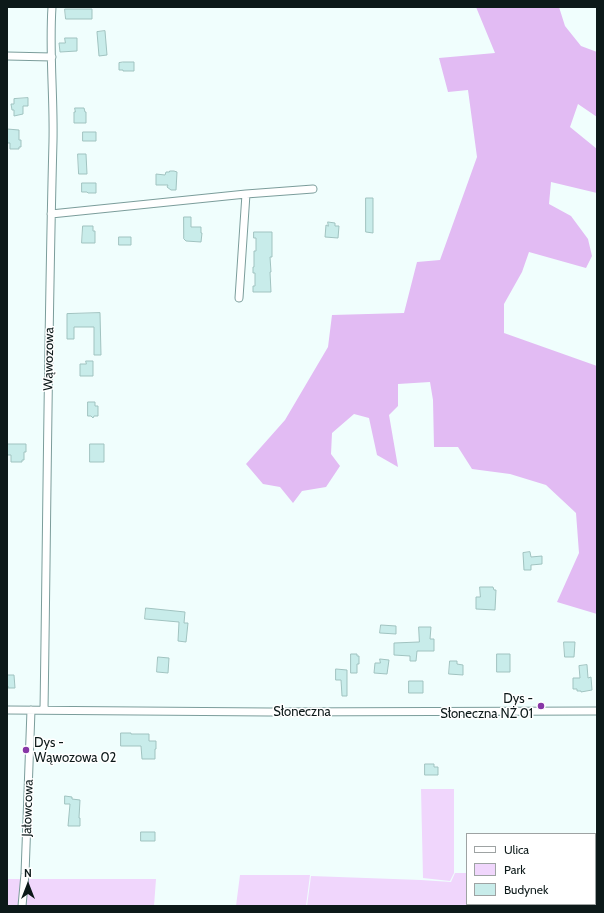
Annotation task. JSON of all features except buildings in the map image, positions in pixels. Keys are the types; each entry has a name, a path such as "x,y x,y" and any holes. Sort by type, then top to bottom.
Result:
{"street":[{"name":"Wąwozowa","path":"44,710 51,214 54,119 51,22 52,7"},
{"path":"7,56 52,57"},
{"path":"51,214 246,194 313,189"},
{"path":"239,298 246,194"},
{"name":"Słoneczna","path":"7,710 597,712"},
{"name":"Jałowcowa","path":"22,906 25,874 31,710"}],"green space":[{"path":"421,789 454,789 454,873 450,881 423,878"},
{"path":"455,873 466,873 466,905 596,905 597,875 597,906 307,906 311,876 451,882"},
{"path":"240,875 310,875 306,906 236,906"},
{"path":"7,879 156,879 154,906 7,906"}],"shaded area":[{"path":"476,7 559,7 565,26 581,46 597,52 597,117 578,104 570,127 597,149 597,193 551,182 549,204 571,216 588,239 592,256 586,268 529,252 522,272 504,304 504,333 597,366 597,614 557,602 579,553 576,513 546,485 510,474 472,469 458,447 434,447 433,400 430,382 398,384 398,406 389,415 398,467 377,455 369,418 354,414 332,433 331,454 340,466 326,487 302,491 293,503 280,487 263,484 246,464 285,420 328,347 332,315 404,313 417,262 440,260 477,157 468,90 448,92 439,58 495,53"}],"place":[{"name":"Dys - Słoneczna NŻ 01","path":"541,706"},
{"name":"Dys - Wąwozowa 02","path":"26,750"}]}
